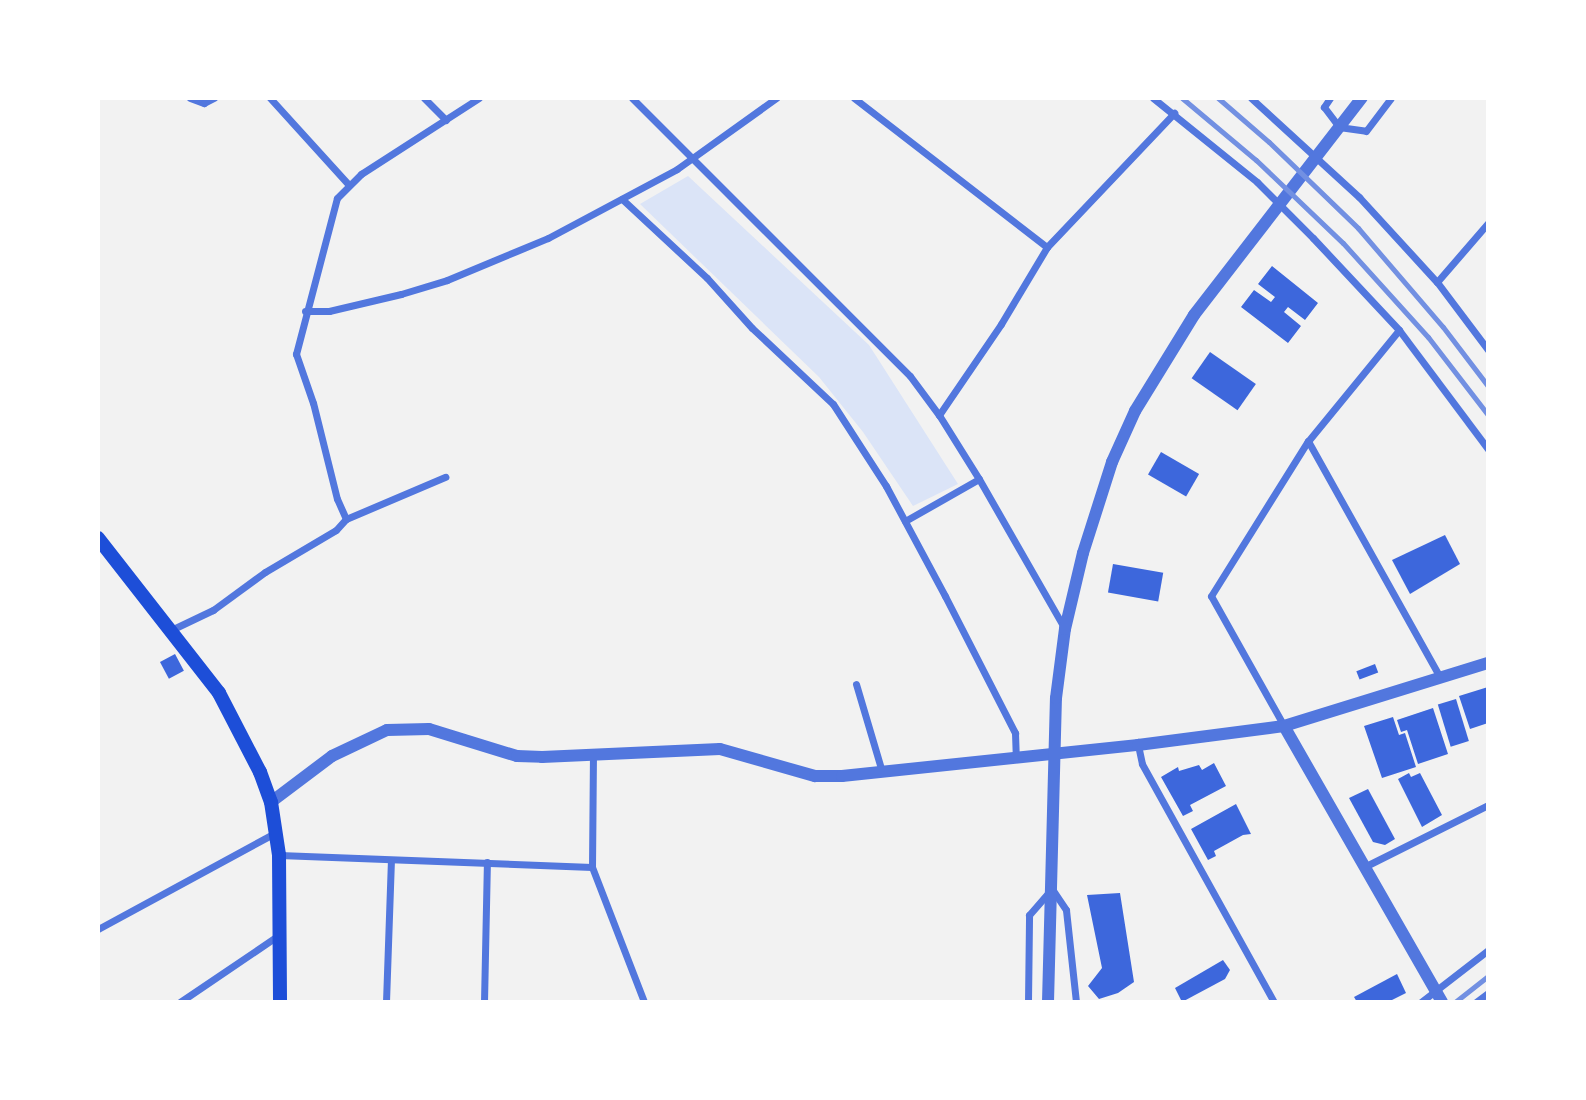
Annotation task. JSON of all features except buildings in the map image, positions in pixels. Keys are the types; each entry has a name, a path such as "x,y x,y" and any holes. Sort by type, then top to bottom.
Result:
{"main road":[{"path":"98,538 104,555 171,630 219,693 238,725 271,802 279,855 280,1002"}],"street":[{"path":"190,98 204,103 214,98"},
{"path":"270,98 348,184"},
{"path":"424,98 446,120"},
{"path":"346,519 337,499 313,403 297,363 297,344 305,311 337,198 348,184 479,98"},
{"path":"632,98 910,376 939,415 979,479 1065,629"},
{"path":"305,311 329,312 447,280 548,238 693,158 776,98"},
{"path":"854,98 1047,247"},
{"path":"1153,98 1278,203 1399,330 1488,449"},
{"path":"1251,98 1316,155 1437,282 1488,350"},
{"path":"1330,98 1324,107 1339,127 1366,131 1391,98"},
{"path":"1048,1002 1053,754 1065,629 1083,553 1112,462 1135,411 1194,315 1278,203 1362,98"},
{"path":"939,415 1001,324 1047,247 1174,113"},
{"path":"622,199 707,278 752,328 832,404 905,521 1015,733 1016,757"},
{"path":"1437,282 1488,223"},
{"path":"1399,330 1308,440 1211,596 1438,997"},
{"path":"1308,440 1440,677"},
{"path":"171,630 213,610 265,572 336,530 346,519 445,477"},
{"path":"905,521 979,479"},
{"path":"271,802 332,756 387,730 439,731 517,756 720,749 815,776 882,772 1138,745 1284,726 1488,663"},
{"path":"856,684 882,772"},
{"path":"1138,745 1142,764 1274,1002"},
{"path":"593,755 592,867 644,1002"},
{"path":"1364,867 1488,805"},
{"path":"98,929 275,834"},
{"path":"279,855 592,867"},
{"path":"386,1002 391,860"},
{"path":"484,1002 487,862"},
{"path":"1052,889 1066,910 1078,1001"},
{"path":"1028,1002 1029,915 1052,889"},
{"path":"180,1002 279,936"},
{"path":"1421,1002 1438,997 1488,950"},
{"path":"1476,1002 1488,993"}],"shaded area":[{"path":"688,176 869,345 958,484 913,506 863,432 819,377 640,204"}],"railway":[{"path":"1182,98 1256,160 1343,243 1428,337 1488,415"},
{"path":"1218,98 1269,142 1358,228 1443,327 1488,386"},
{"path":"1455,1002 1488,976"}]}
